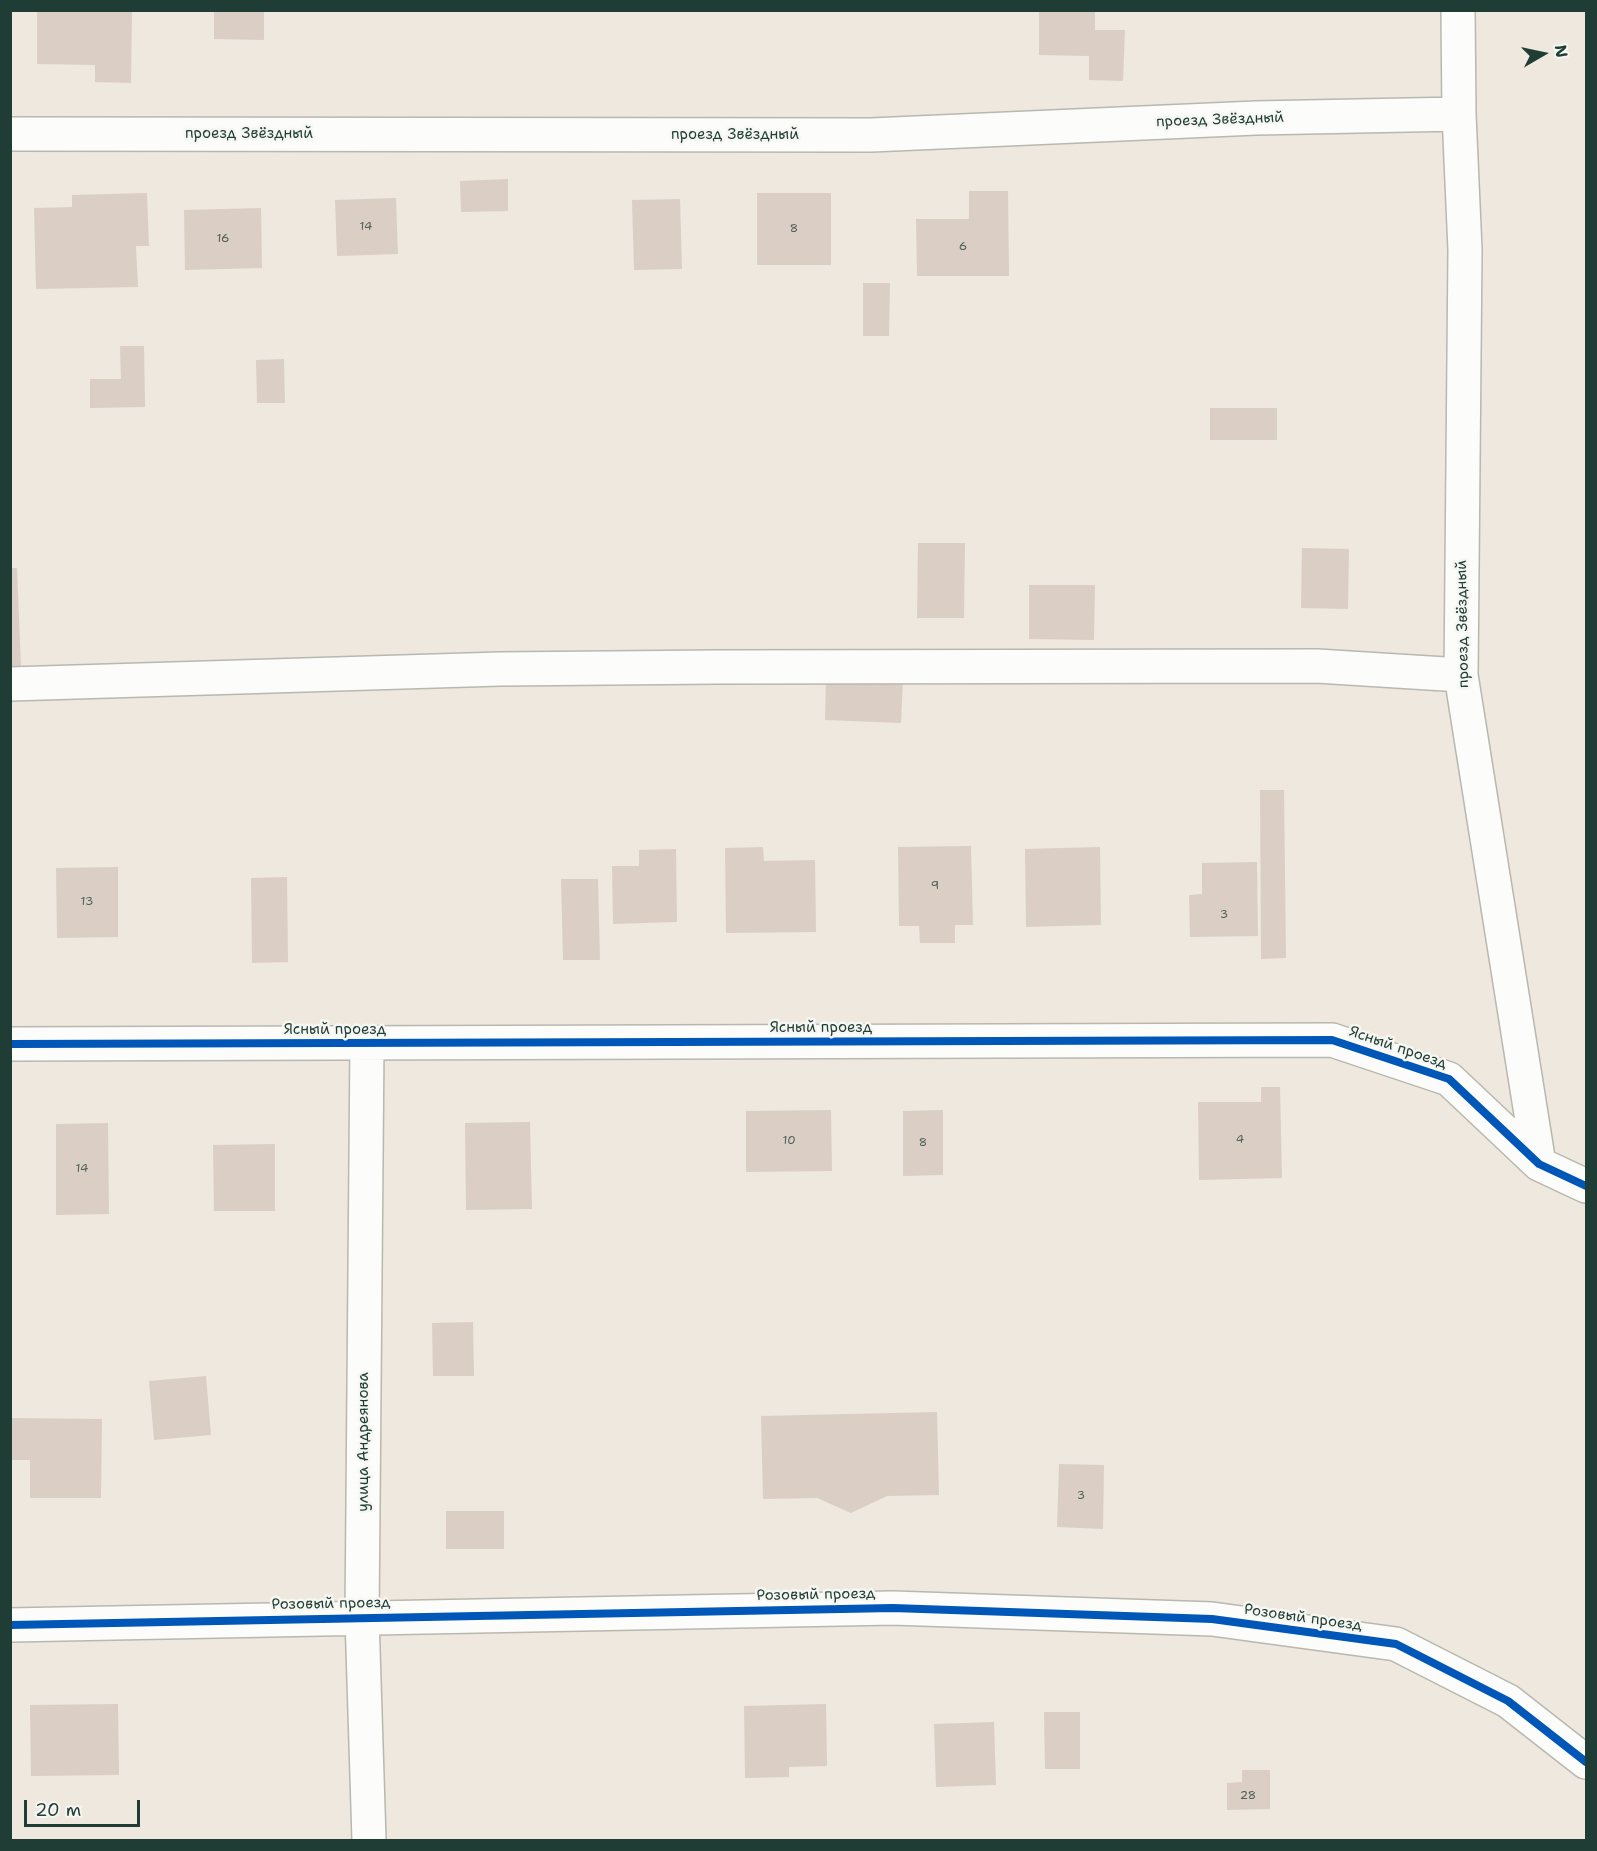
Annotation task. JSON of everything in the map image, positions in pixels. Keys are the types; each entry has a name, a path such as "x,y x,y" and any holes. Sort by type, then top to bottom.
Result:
{"street":[{"name":"проезд Звёздный","path":"1458,10 1459,114 1465,250 1461,675 1539,1164"},
{"name":"проезд Звёздный","path":"10,134 871,135 1256,118 1459,114"},
{"path":"10,684 500,669 717,667 1317,666 1461,675"},
{"name":"Ясный проезд","path":"10,1044 1332,1040 1449,1079 1539,1164 1586,1186"},
{"name":"улица Андреянова","path":"367,1043 362,1617 369,1840"},
{"name":"Розовый проезд","path":"10,1625 893,1608 1212,1619 1396,1644 1508,1701 1587,1762"}],"building":[{"path":"37,10 132,10 131,83 95,82 95,65 37,64"},
{"path":"214,10 264,10 264,40 214,39"},
{"path":"1039,10 1095,10 1095,30 1125,30 1123,81 1089,80 1089,56 1039,55"},
{"path":"508,179 508,211 461,212 460,181"},
{"path":"969,191 1008,191 1009,276 917,276 916,219 969,219"},
{"path":"147,193 149,246 136,246 138,287 36,289 34,208 72,207 72,195"},
{"path":"757,193 831,193 831,265 757,265"},
{"path":"396,198 398,254 337,256 335,200"},
{"path":"680,199 682,269 634,270 632,200"},
{"path":"261,208 262,268 185,270 184,210"},
{"path":"863,283 890,283 889,336 863,336"},
{"path":"120,346 144,346 145,407 90,408 90,379 121,379"},
{"path":"284,359 285,403 257,403 256,360"},
{"path":"1210,408 1277,408 1277,440 1210,440"},
{"path":"918,543 965,543 964,618 917,618"},
{"path":"1302,548 1349,549 1348,609 1301,608"},
{"path":"10,568 17,568 21,666 10,667"},
{"path":"1029,585 1095,585 1094,640 1029,639"},
{"path":"826,678 903,680 901,723 825,720"},
{"path":"1260,790 1284,790 1286,958 1261,959"},
{"path":"971,846 973,925 955,925 955,943 920,943 919,926 899,926 898,847"},
{"path":"763,847 764,861 815,860 816,932 726,933 725,848"},
{"path":"1100,847 1101,925 1026,927 1025,849"},
{"path":"676,849 677,922 613,924 612,866 639,866 639,850"},
{"path":"1257,862 1258,936 1190,937 1189,895 1202,894 1202,863"},
{"path":"118,867 118,937 57,938 56,868"},
{"path":"287,877 288,962 252,963 251,878"},
{"path":"561,879 598,879 600,960 563,960"},
{"path":"1261,1087 1280,1087 1282,1178 1199,1180 1198,1102 1261,1102"},
{"path":"831,1110 832,1171 746,1172 746,1111"},
{"path":"943,1110 943,1175 903,1176 903,1111"},
{"path":"530,1122 532,1209 466,1210 465,1123"},
{"path":"108,1123 109,1214 56,1215 56,1124"},
{"path":"275,1144 275,1211 214,1211 213,1145"},
{"path":"473,1322 474,1376 433,1376 432,1323"},
{"path":"206,1376 211,1435 154,1440 149,1381"},
{"path":"937,1412 939,1495 887,1496 851,1513 817,1498 763,1499 761,1416"},
{"path":"11,1418 102,1419 101,1498 30,1498 30,1460 11,1460"},
{"path":"1059,1464 1104,1465 1103,1529 1057,1527"},
{"path":"446,1511 504,1511 504,1549 446,1549"},
{"path":"118,1704 119,1775 31,1776 30,1705"},
{"path":"826,1704 827,1766 789,1767 789,1777 745,1778 744,1706"},
{"path":"1044,1712 1080,1712 1080,1769 1045,1769"},
{"path":"994,1722 996,1785 936,1787 934,1724"},
{"path":"1242,1770 1270,1770 1270,1809 1227,1810 1227,1783 1242,1782"}],"cycle path":[{"path":"10,1044 1332,1040 1449,1079 1539,1164 1586,1186"},
{"path":"10,1625 893,1608 1212,1619 1396,1644 1508,1701 1586,1762"}]}
